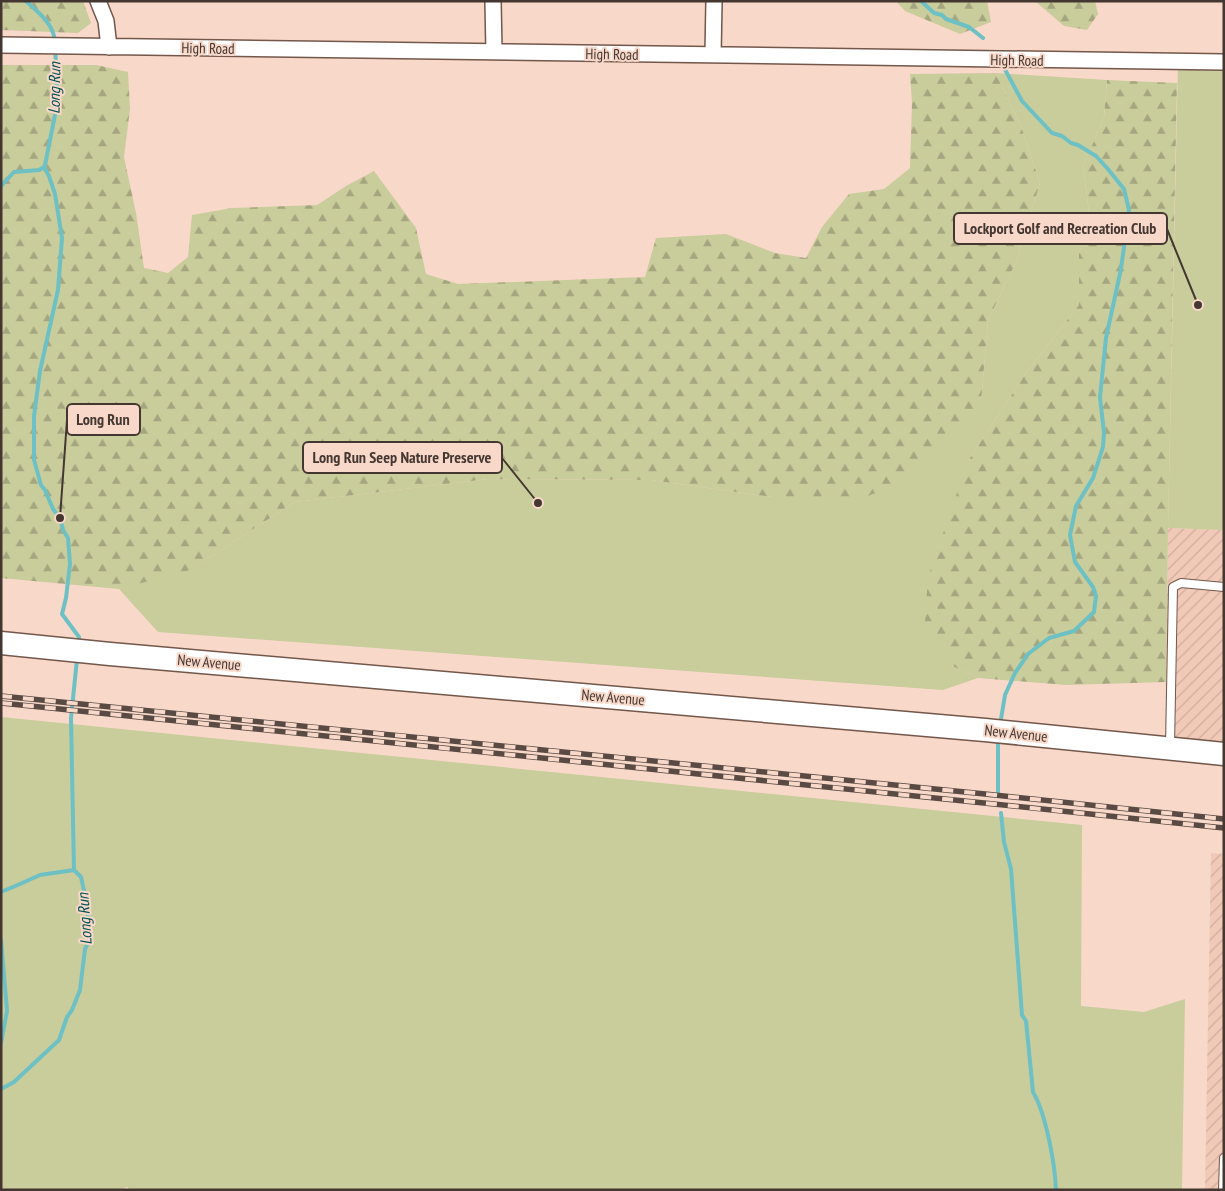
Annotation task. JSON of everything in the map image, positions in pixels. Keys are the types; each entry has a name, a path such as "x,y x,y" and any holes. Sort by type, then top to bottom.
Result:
{"main road":[{"name":"New Avenue","path":"1,643 998,731 1224,754"}],"street":[{"path":"98,1 106,21 109,47"},
{"path":"493,1 494,52"},
{"path":"713,55 714,1"},
{"name":"High Road","path":"1,45 1224,62"}],"lane":[{"path":"1170,749 1173,587 1181,584 1224,587"},
{"path":"1223,1190 1224,1158"}],"shaded area":[{"path":"1168,528 1224,530 1224,747 1165,741"},
{"path":"1211,853 1224,854 1224,1190 1205,1190"}],"green space":[{"path":"1,1 83,1 91,23 78,33 1,30"},
{"path":"896,1 987,1 991,22 960,34 905,11"},
{"path":"1035,1 1095,1 1098,14 1087,30 1064,26"},
{"path":"1178,62 1224,63 1224,530 1168,528"},
{"path":"1,65 96,65 128,72 130,109 124,157 136,213 144,268 168,273 188,257 192,215 232,208 317,205 374,171 416,228 426,274 458,284 645,277 656,238 726,234 775,253 806,258 822,227 849,194 884,189 910,168 912,103 910,74 996,73 1022,129 1040,183 1016,262 988,320 981,403 933,457 878,492 850,503 772,497 651,480 488,479 295,502 190,570 119,589 1,578"},
{"path":"996,73 1107,80 1104,118 1083,166 1090,220 1079,254 1079,305 1026,373 968,461 950,665 978,678 943,690 158,632 119,589 196,566 295,502 488,479 651,480 772,497 981,403 988,320 1016,262 1040,183 1022,129"},
{"path":"1107,80 1177,83 1166,682 1066,685 978,678 950,665 925,622 928,577 968,461 1026,373 1079,305 1079,254 1090,220 1083,166 1104,118"},
{"path":"1,717 1082,825 1081,1006 1144,1012 1185,999 1182,1190 130,1190 127,1187 120,1190 1,1190"}],"waterway":[{"name":"Long Run","path":"26,1 48,23 55,41"},
{"path":"921,1 934,13 969,27 983,38"},
{"name":"Long Run","path":"44,167 56,110 55,48"},
{"path":"1000,725 1005,695 1015,673 1028,654 1049,638 1074,631 1094,612 1096,596 1093,587 1075,562 1070,535 1076,506 1093,478 1103,447 1104,433 1100,397 1106,338 1121,269 1129,210 1124,189 1107,168 1096,156 1062,136 1052,133 1022,101 1002,64"},
{"name":"Long Run","path":"44,167 55,194 62,238 58,290 40,371 34,416 34,460 41,485 53,509 60,518 63,530 68,538 70,564 62,614 79,637 78,644"},
{"path":"1,186 14,172 39,170 44,167"},
{"name":"Long Run","path":"1,1089 14,1082 59,1040 67,1017 80,990 85,949 89,941 87,904 81,877 74,870 71,718 77,659"},
{"path":"998,739 998,793"},
{"path":"1001,813 1004,842 1011,869 1022,1015 1026,1021 1033,1092 1038,1101 1049,1140 1056,1190"},
{"path":"1,892 40,875 74,870"},
{"path":"1,940 7,1011 1,1043"}],"railway":[{"path":"1,696 1224,819"},
{"path":"1,703 1224,828"}],"place":[{"name":"Lockport Golf and Recreation Club","path":"1198,305"},
{"name":"Long Run Seep Nature Preserve","path":"538,503"},
{"name":"Long Run","path":"60,518"}]}
